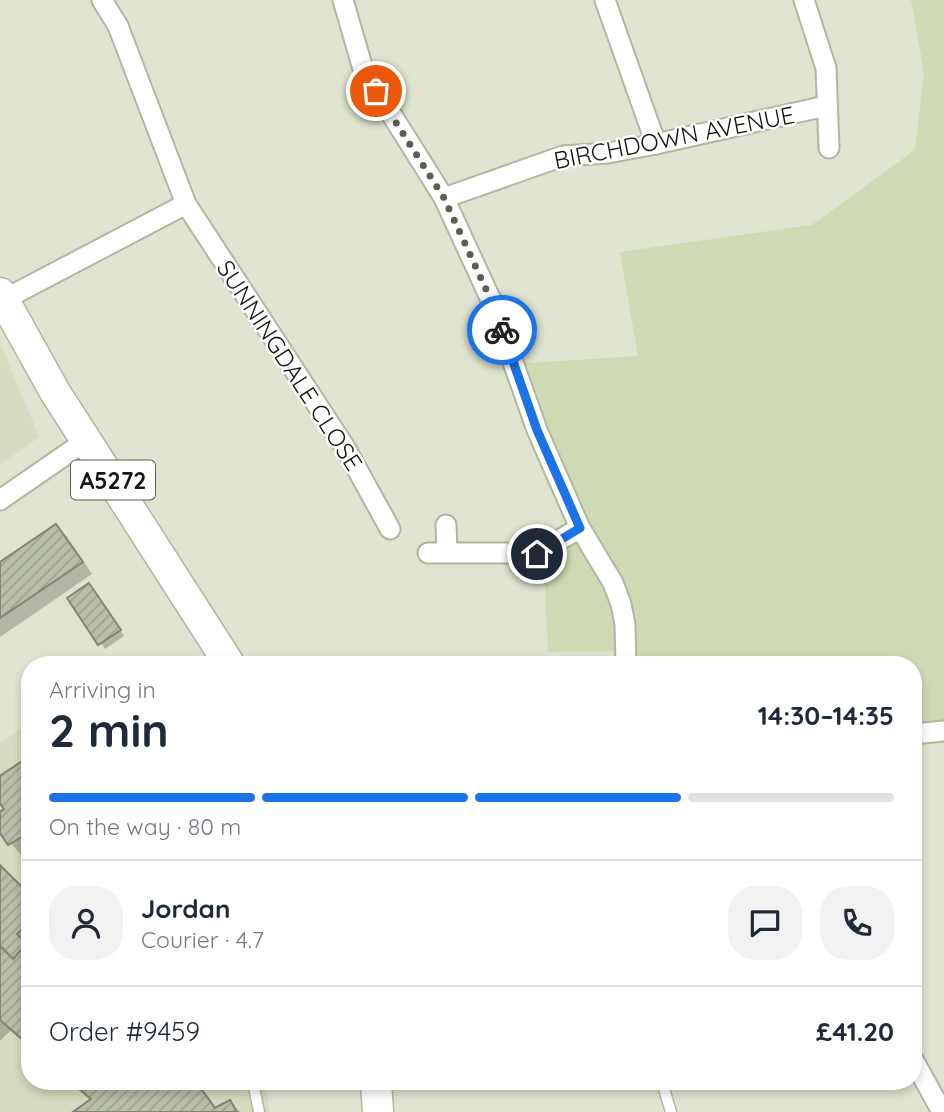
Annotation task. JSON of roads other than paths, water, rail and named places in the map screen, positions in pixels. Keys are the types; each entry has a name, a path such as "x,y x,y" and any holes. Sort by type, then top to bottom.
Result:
{"main road":[{"name":"A5272","path":"1,296 55,392 224,656"},
{"path":"377,1090 378,1112"}],"street":[{"name":"SUNNINGDALE CLOSE","path":"102,0 118,26 186,204 346,449 390,529"},
{"path":"343,0 363,69 444,198 491,300 537,430 580,528 613,583 625,624 626,656"},
{"path":"605,0 656,144"},
{"name":"BIRCHDOWN AVENUE","path":"804,0 827,68 826,106 830,148"},
{"name":"BIRCHDOWN AVENUE","path":"444,198 563,156 608,153 656,144 826,106"},
{"path":"1,296 186,204"},
{"path":"0,500 87,440"},
{"path":"446,525 438,552 537,554 580,528"},
{"path":"922,1076 942,1112"}],"lane":[{"path":"255,1090 259,1112"},
{"path":"664,1090 671,1112"}]}
